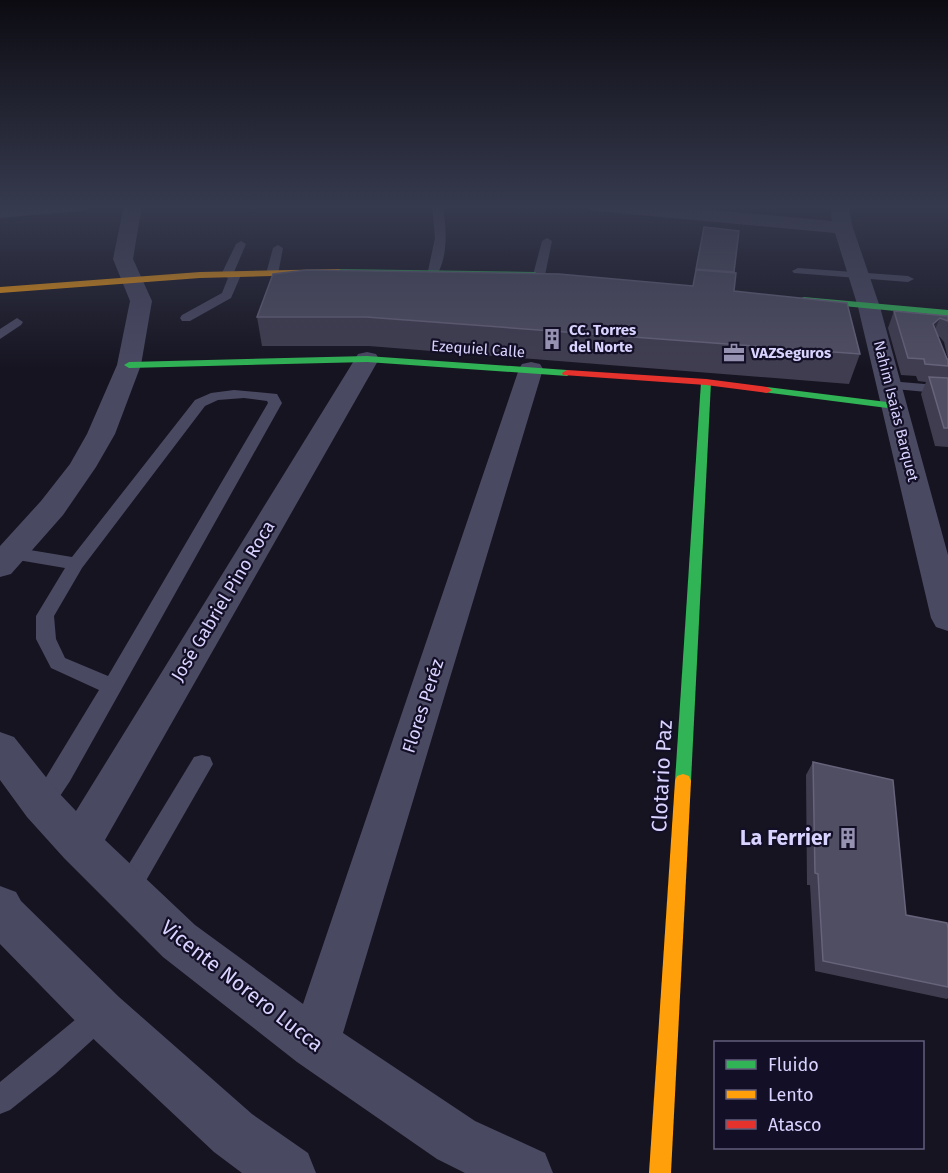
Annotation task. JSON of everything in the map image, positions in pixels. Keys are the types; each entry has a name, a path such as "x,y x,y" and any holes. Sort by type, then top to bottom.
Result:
{"street":[{"path":"6,559 52,508 82,467 101,434 129,365 141,301 123,260"},
{"name":"Nahim Isaías Barquet","path":"854,260 869,307 946,601"},
{"path":"0,290 130,279 231,275 434,271 545,275"},
{"path":"789,299 948,314"},
{"name":"Ezequiel Calle","path":"129,365 367,359 892,395"},
{"name":"José Gabriel Pino Roca","path":"79,844 367,359"},
{"name":"Flores Peréz","path":"315,1044 531,369"},
{"name":"Clotario Paz","path":"660,1173 706,382"},
{"name":"Vicente Norero Lucca","path":"0,749 42,804 79,844 179,941 315,1044 456,1140 525,1173"},
{"path":"0,908 5,917 102,1014 233,1133 288,1173"}],"lane":[{"path":"186,318 228,295 236,260"},
{"path":"272,274 275,260"},
{"path":"434,271 437,260"},
{"path":"545,275 546,260"},
{"path":"798,271 908,279"},
{"path":"0,335 17,322"},
{"path":"892,395 948,390"},
{"path":"42,804 62,774 275,404 272,398 254,395 209,396 200,404 76,564 45,616 46,639 58,663 112,687"},
{"path":"6,559 76,564"},
{"path":"127,890 202,764"},
{"path":"0,1100 102,1014"}],"building":[{"path":"698,260 735,260 734,272 696,269"},
{"path":"307,270 559,274 693,286 696,270 736,273 734,291 847,303 860,354 366,317 257,317 273,274"},
{"path":"894,311 948,316 948,321 940,318 933,324 948,359 948,366 925,364 924,359 908,358"},
{"path":"929,377 948,378 948,428 944,428"},
{"path":"813,762 893,780 906,915 947,923 948,987 823,961 818,874 815,873"}],"traffic: fast":[{"path":"339,272 535,275"},
{"path":"804,300 948,313"},
{"path":"129,365 367,359 567,373"},
{"path":"683,781 706,382"},
{"path":"767,390 895,406"}],"traffic: slow":[{"path":"0,290 200,275 339,272"},
{"path":"660,1173 683,781"}],"traffic: jam":[{"path":"567,373 706,382 767,390"}],"place":[{"name":"CC. Torres del Norte","path":"552,339"},
{"name":"VAZSeguros","path":"734,353"},
{"name":"La Ferrier","path":"848,838"}]}
